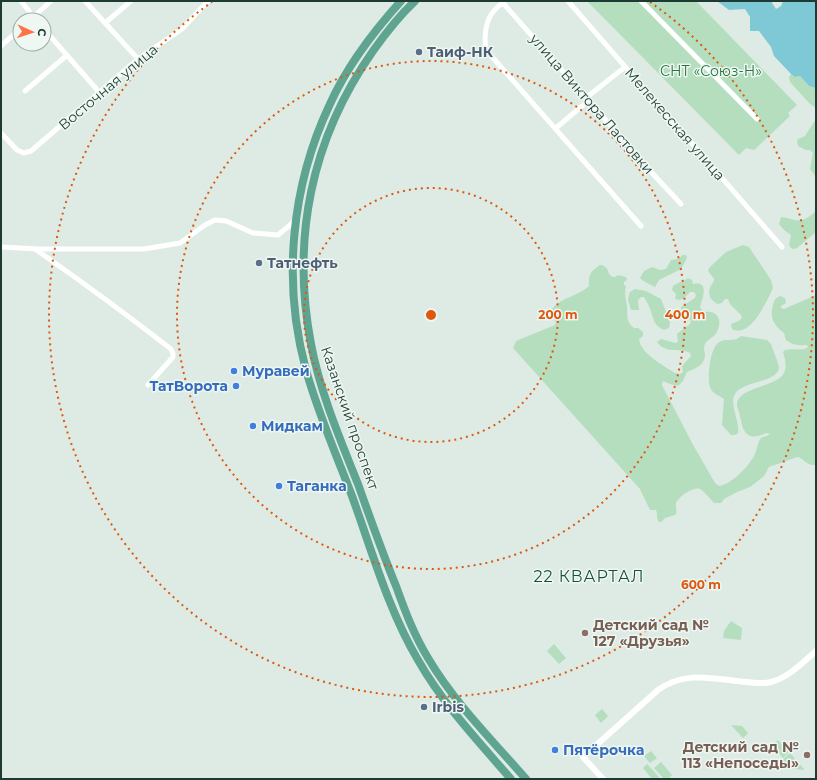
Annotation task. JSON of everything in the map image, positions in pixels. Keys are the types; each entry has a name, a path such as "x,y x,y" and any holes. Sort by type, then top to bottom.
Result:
{"main road":[{"name":"Казанский проспект","path":"401,1 354,60 330,102 320,127 304,173 300,193 296,220 293,272 294,297 301,346 306,368 322,419 406,639 418,661 444,700 511,779"},
{"name":"Казанский проспект","path":"415,1 379,43 362,66 339,108 328,132 314,176 305,224 303,270 304,296 311,345 322,387 405,610 427,657 452,694 526,779"},
{"path":"354,502 359,506 362,505 363,500"}],"street":[{"path":"21,1 29,12"},
{"path":"41,12 51,1"},
{"path":"85,1 138,59"},
{"path":"105,23 131,1"},
{"name":"Восточная улица","path":"1,133 16,150 24,153 31,151 138,59 182,29 208,1"},
{"name":"Мелекесская улица","path":"568,1 782,247"},
{"path":"641,1 757,119"},
{"path":"504,2 493,12 488,24 484,38 486,50 641,226"},
{"name":"улица Виктора Ластовки","path":"504,2 653,174 681,204"},
{"path":"1,46 12,36"},
{"path":"52,39 99,92"},
{"path":"25,91 66,56"},
{"path":"556,128 605,82 626,67"},
{"path":"1,247 34,249 144,249 180,243 205,225 215,220 226,221 254,233 278,235 296,220"},
{"path":"34,249 94,290 170,349 173,357 148,385"},
{"path":"603,779 583,757 658,690 668,684 685,678 697,677 757,683 771,682 782,678 816,651"}],"green space":[{"name":"СНТ «Союз-Н»","path":"587,1 696,1 797,105 788,113 790,116 754,150 746,148 739,155"},
{"path":"791,74 795,77 800,76 809,86 816,88 816,108 810,104 790,82 789,77"},
{"path":"816,119 816,177 810,169 813,153 810,150 806,150 798,146 797,142 798,139 805,136"},
{"path":"816,211 816,232 797,248 791,248 789,245 791,235 779,224 781,217 802,220"},
{"path":"743,245 749,247 771,280 773,288 752,324 739,331 732,329 731,324 741,319 741,315 730,304 728,299 725,299 722,303 718,304 711,298 709,291 714,279 708,271 709,268 726,252"},
{"path":"683,255 686,255 687,258 681,269 659,280 655,287 640,278 644,271 652,267 660,270 666,269 671,260 678,259"},
{"path":"600,265 606,267 612,277 618,275 626,277 627,280 624,282 624,285 626,286 625,296 629,323 634,328 638,328 643,332 643,336 639,339 640,344 648,354 653,359 675,373 680,374 683,372 682,366 691,356 690,353 686,351 669,350 657,342 661,339 675,343 678,342 677,334 690,324 691,321 687,315 682,312 681,307 695,298 696,295 694,292 690,292 680,300 675,299 676,294 672,290 673,286 688,278 692,280 693,284 699,284 704,288 700,308 705,312 714,313 717,315 719,319 719,326 717,331 715,335 705,344 705,356 701,365 687,372 683,381 678,386 663,381 662,385 692,443 715,483 719,486 724,485 734,479 744,470 754,456 761,438 770,434 767,433 759,436 751,436 745,432 737,406 739,399 743,394 780,378 784,373 785,368 783,352 785,350 804,349 808,346 796,345 786,340 784,333 776,326 772,318 772,309 775,299 780,296 785,298 786,303 781,306 781,308 784,309 816,295 816,465 807,463 797,457 769,467 764,476 750,487 724,499 721,503 714,503 702,490 697,488 694,489 686,493 677,501 675,515 665,518 659,522 656,510 650,510 640,489 513,348 516,341 555,325 556,322 550,314 556,305 589,286 591,274 594,269"},
{"path":"635,289 646,291 661,299 670,322 669,328 664,330 656,324 644,297 641,297 638,300 639,310 631,310 628,299 630,292"},
{"path":"741,336 767,340 771,344 779,368 777,373 772,377 745,387 735,394 733,402 738,424 738,433 731,435 722,425 724,399 714,393 711,389 709,383 709,371 711,357 715,346 721,341 736,339"},
{"path":"731,621 742,628 741,640 723,638 724,631"},
{"path":"554,644 566,658 559,664 547,651"},
{"path":"602,709 608,716 601,723 595,715"},
{"path":"731,725 742,726 748,733 743,738"},
{"path":"778,740 789,752 783,758 772,745"},
{"path":"651,751 657,758 650,763 644,756"},
{"path":"790,753 795,759 787,765 782,760"},
{"path":"796,760 804,769 803,770 788,767"},
{"path":"661,762 672,775 668,779 664,779 654,768"},
{"path":"647,764 659,777 657,779 652,779 643,768"}],"water":[{"path":"717,1 773,1 772,3 776,9 781,6 783,1 816,1 816,88 809,86 800,76 795,77 791,74 774,56 771,47 759,31 750,31 750,17 745,9 729,10"}],"place":[{"name":"Таиф-НК","path":"419,52"},
{"name":"Татнефть","path":"259,263"},
{"name":"Муравей","path":"234,371"},
{"name":"ТатВорота","path":"236,386"},
{"name":"Мидкам","path":"253,426"},
{"name":"Таганка","path":"279,486"},
{"name":"Детский сад № 127 «Друзья»","path":"585,633"},
{"name":"Irbis","path":"424,707"},
{"name":"Пятёрочка","path":"555,750"},
{"name":"Детский сад № 113 «Непоседы»","path":"807,755"}],"district":[{"name":"22 КВАРТАЛ","path":"589,576"}]}
